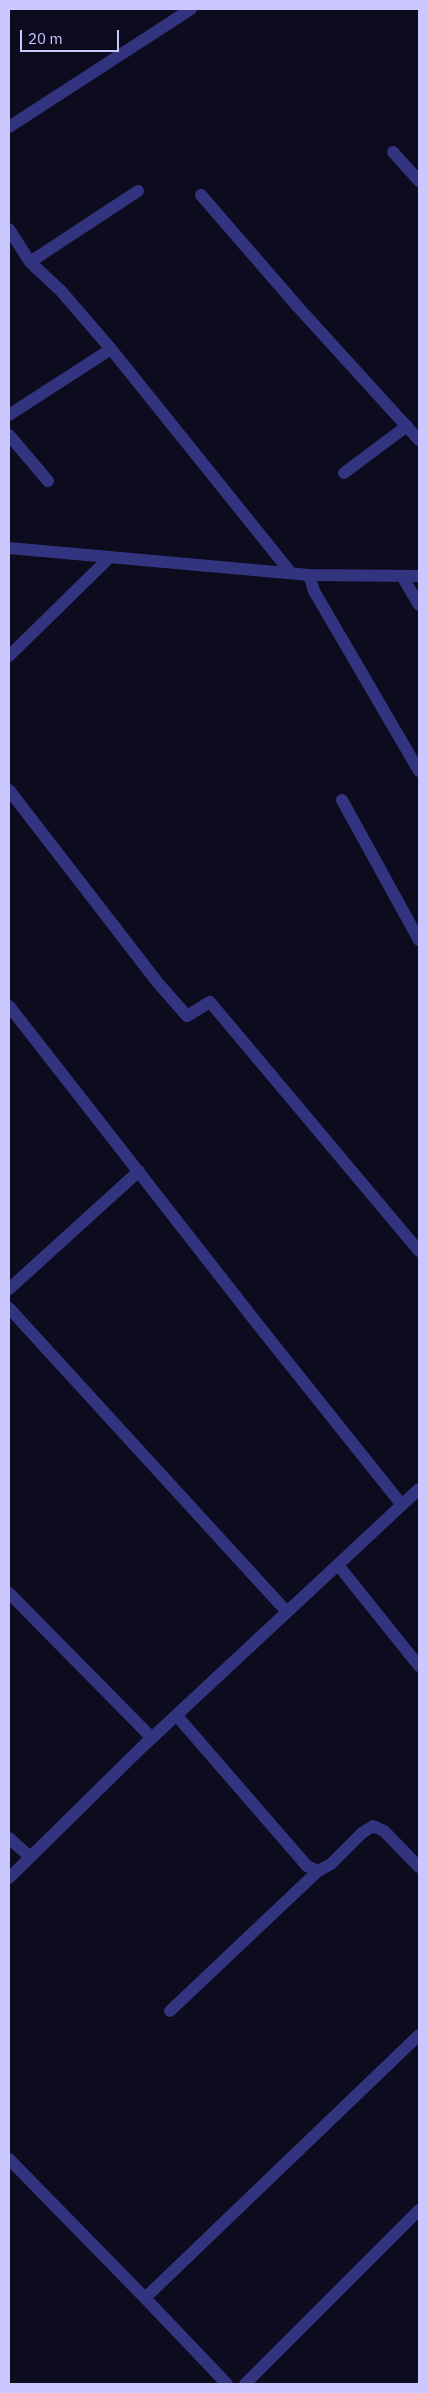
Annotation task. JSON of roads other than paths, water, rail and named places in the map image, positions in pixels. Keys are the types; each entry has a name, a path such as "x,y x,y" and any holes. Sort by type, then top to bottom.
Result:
{"street":[{"path":"9,127 190,9"},
{"path":"392,152 419,181"},
{"path":"30,262 138,191"},
{"path":"201,195 298,307 419,440"},
{"path":"9,229 30,262 61,291 111,349 291,573"},
{"path":"9,415 111,349"},
{"path":"344,473 407,426"},
{"path":"9,435 48,481"},
{"path":"9,548 309,575 419,576"},
{"path":"9,656 109,558"},
{"path":"309,575 314,591 419,771"},
{"path":"402,576 419,605"},
{"path":"9,790 158,983 186,1016 210,1002 419,1251"},
{"path":"342,800 419,940"},
{"path":"9,1006 402,1505"},
{"path":"9,1290 138,1171"},
{"path":"9,1308 286,1612"},
{"path":"9,1878 152,1738 419,1489"},
{"path":"338,1565 419,1666"},
{"path":"9,1593 152,1738"},
{"path":"177,1716 307,1866 318,1871"},
{"path":"170,2011 318,1871 331,1864 373,1826 384,1831 419,1867"},
{"path":"9,1838 30,1857"},
{"path":"145,2298 419,2035"},
{"path":"9,2159 226,2384"},
{"path":"245,2384 419,2210"}]}
